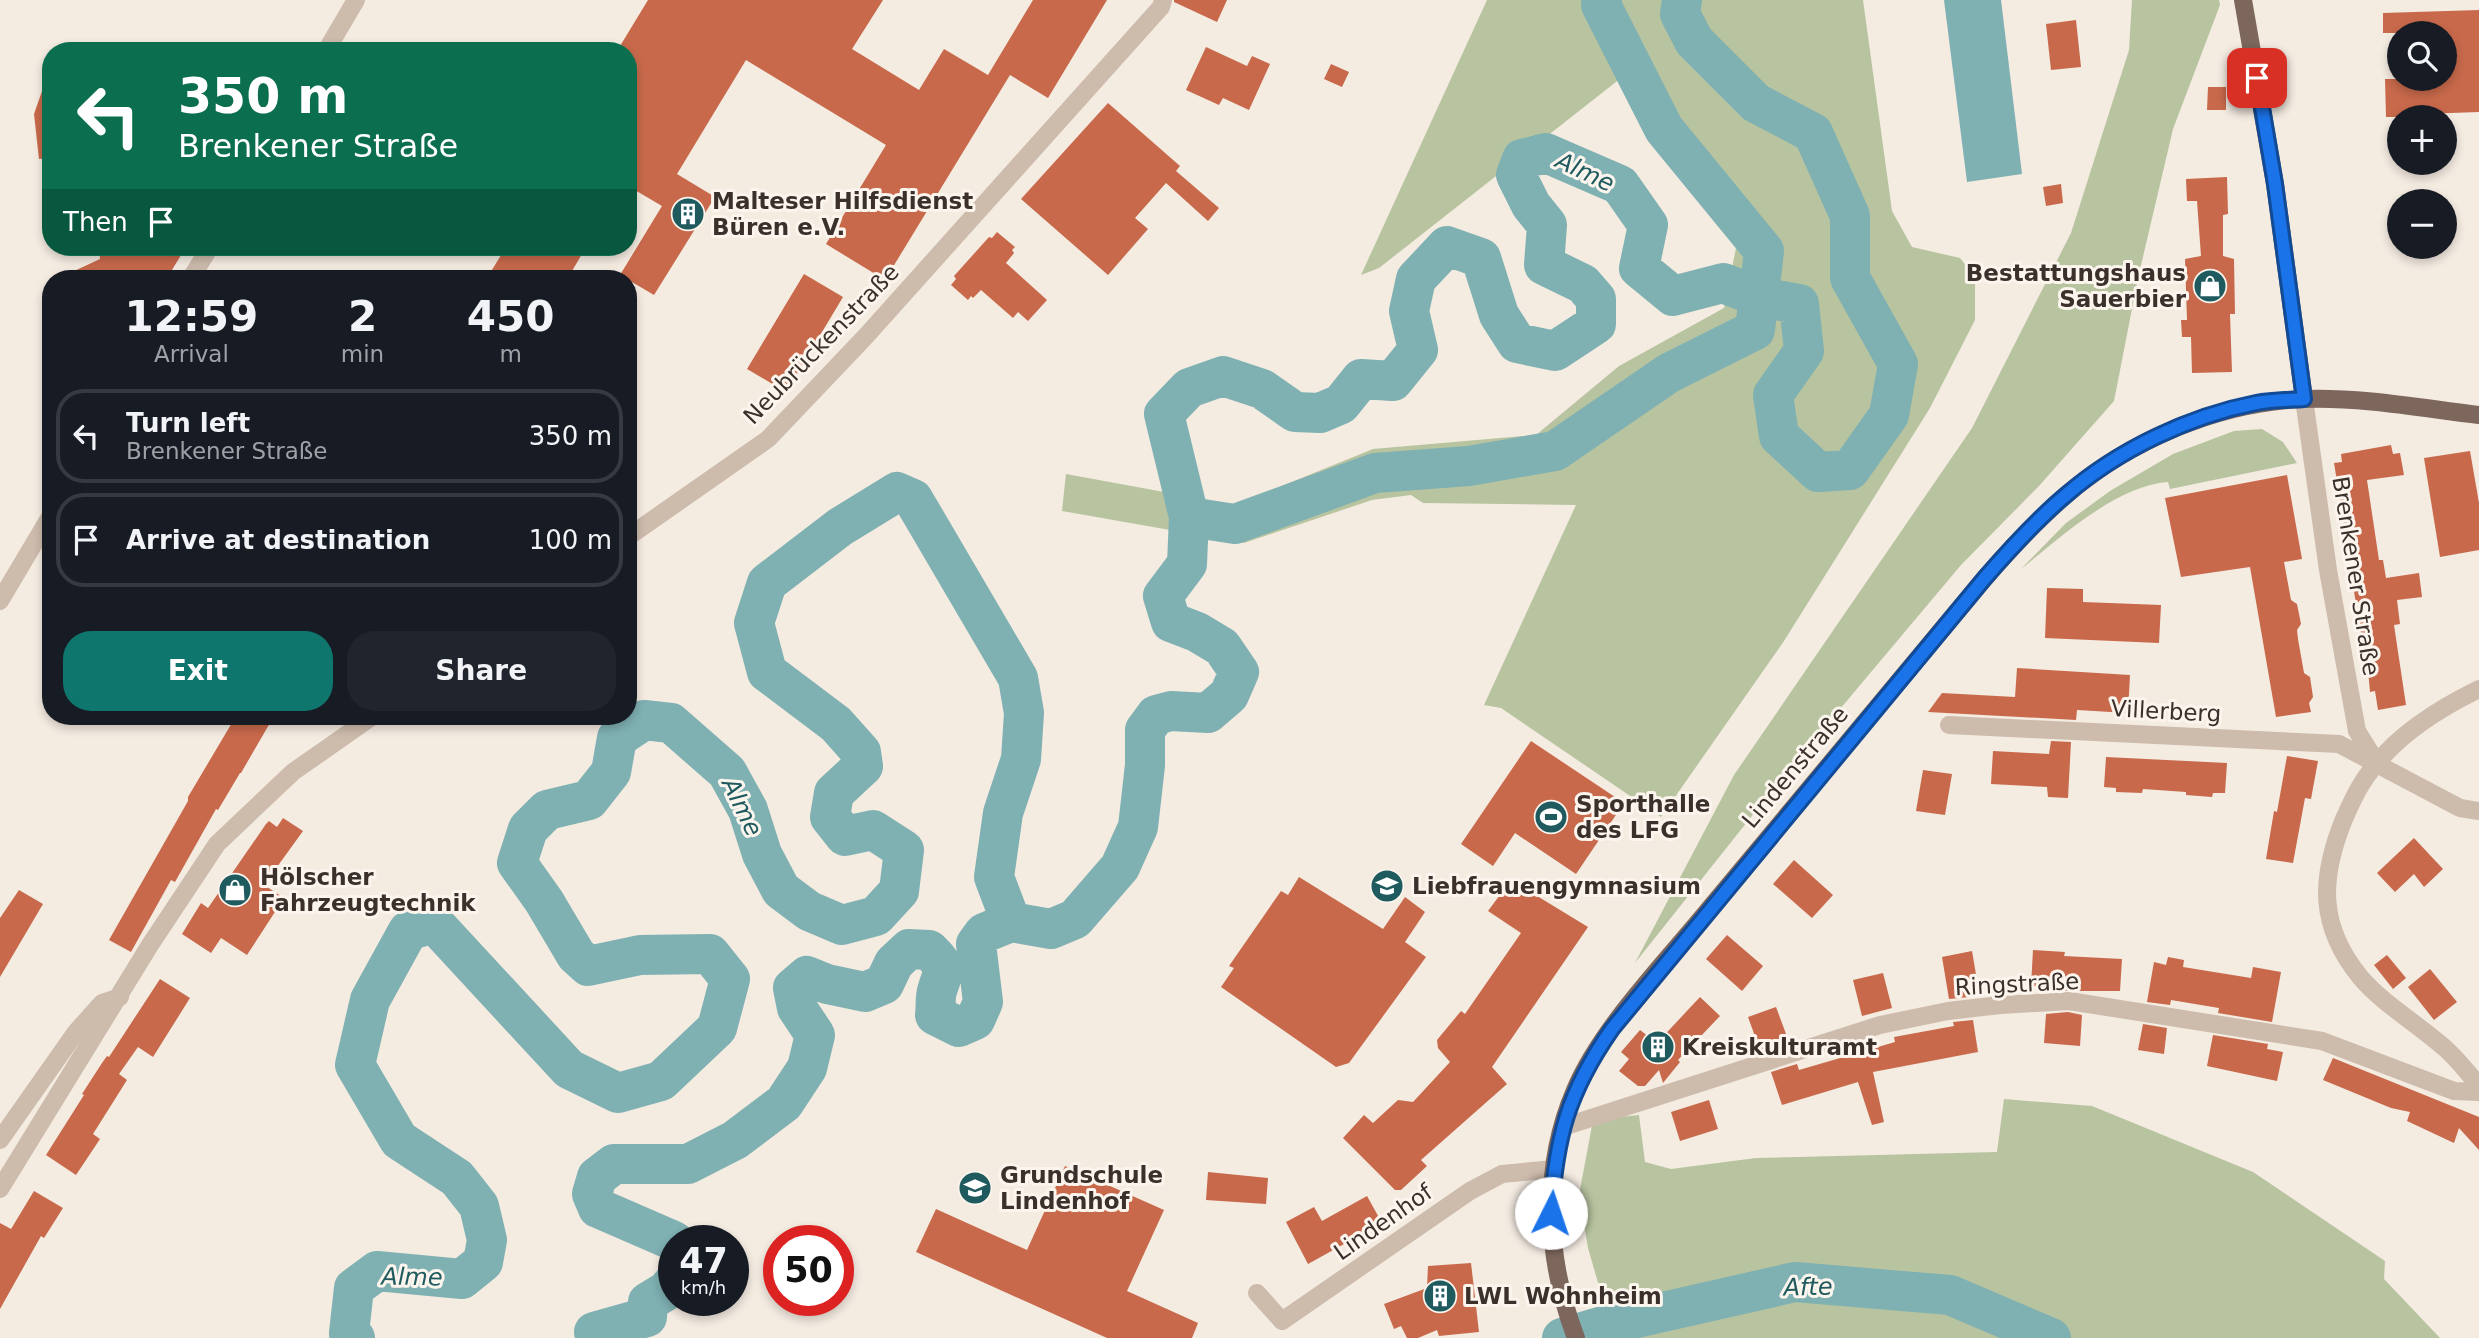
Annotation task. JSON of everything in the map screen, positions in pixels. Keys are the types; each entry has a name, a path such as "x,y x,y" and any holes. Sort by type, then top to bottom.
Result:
{"main road":[{"name":"Brenkener Straße","path":"2244,0 2275,184 2304,399"},
{"name":"Lindenstraße","path":"1576,1338 1560,1288 1553,1254 1551,1213 1554,1169 1563,1127 1574,1091 1592,1057 1612,1029 2028,529 2067,493 2142,444 2215,414 2258,403 2304,399 2351,400 2479,415"}],"street":[{"path":"331,42 356,0"},
{"name":"Neubrückenstraße","path":"637,531 768,439 866,336 1161,6 1163,0"},
{"name":"Brenkener Straße","path":"2304,399 2328,570 2357,731 2376,762"},
{"path":"0,601 42,530"},
{"path":"2479,690 2455,701 2414,729 2376,762 2355,792 2334,845 2326,884 2330,923 2362,979 2449,1051 2479,1086"},
{"path":"0,1189 150,945 217,844 293,772 360,725"},
{"name":"Villerberg","path":"1949,725 2339,744 2460,808 2479,811"},
{"path":"0,1140 76,1032 102,1003 120,997"},
{"name":"Ringstraße","path":"1563,1127 1880,1025 1987,1007 2068,1002 2322,1041 2454,1091 2479,1092"},
{"name":"Lindenhof","path":"1257,1293 1282,1321 1471,1191 1502,1174 1554,1169"}],"green space":[{"path":"1487,0 1591,0 1590,8 1621,78 1379,268 1361,275"},
{"path":"1621,0 1863,0 1892,211 1912,247 1960,258 1975,277 1975,320 1930,408 1784,641 1661,817 1501,708 1484,705 1576,505 1423,503 1411,495 1372,500 1244,543 1062,511 1066,474 1235,505 1373,449 1536,435 1619,366 1724,308 1738,238 1653,136 1621,78 1650,61 1620,7"},
{"path":"2132,0 2219,0 2220,5 2173,129 2138,278 2114,401 2039,486 1961,565 1782,778 1635,963 1734,775 1972,428 2071,233 2129,50"},
{"path":"2262,429 2283,442 2297,463 2170,489 2168,482 2129,493 2071,528 2021,569 2066,523 2110,491 2173,454 2234,431"},
{"path":"2004,1099 2092,1106 2253,1172 2385,1261 2384,1279 2440,1338 1614,1338 1588,1248 1579,1195 1593,1120 1639,1115 1645,1162 1671,1169 1756,1158 1997,1152"}],"water":[{"path":"1944,0 2001,0 2022,174 1967,182"}],"building":[{"path":"648,0 883,0 852,49 919,90 944,49 988,75 1033,0 1107,0 1048,98 1010,75 885,280 826,244 886,145 746,60 677,174 715,197 654,295 637,285 637,270 623,270 632,256 637,256 637,247 662,206 637,191 637,42 622,42"},
{"path":"1174,0 1227,0 1217,22"},
{"path":"2479,10 2479,112 2457,113 2457,105 2387,105 2386,117 2385,79 2387,91 2457,91 2457,21 2387,21 2387,33 2383,33 2383,13"},
{"path":"2076,20 2081,67 2051,70 2046,24"},
{"path":"1206,47 1247,66 1252,56 1270,64 1249,110 1223,98 1219,105 1186,90"},
{"path":"1331,64 1349,72 1342,87 1324,79"},
{"path":"2208,87 2226,87 2226,110 2207,110"},
{"path":"42,91 42,159 39,159 34,114"},
{"path":"1108,103 1180,166 1176,171 1219,208 1208,221 1166,183 1135,218 1148,229 1108,275 1021,199"},
{"path":"2227,177 2228,214 2223,215 2223,256 2234,259 2235,314 2230,314 2232,372 2192,373 2191,337 2182,337 2181,320 2187,320 2185,259 2201,256 2197,201 2187,201 2186,179"},
{"path":"2061,184 2063,203 2046,206 2043,187"},
{"path":"997,232 1015,247 1006,263 1047,300 1028,321 1018,312 1013,318 981,290 968,300 951,285 956,279 954,276 989,237 992,238"},
{"path":"100,256 180,256 172,270 76,270 100,259"},
{"path":"500,256 581,256 573,270 492,270"},
{"path":"804,274 843,297 786,392 747,369"},
{"path":"2391,445 2393,454 2400,453 2404,475 2367,480 2379,560 2383,560 2386,578 2419,573 2422,597 2397,600 2400,624 2394,625 2406,705 2378,710 2375,691 2370,692 2365,636 2361,637 2352,578 2357,578 2350,542 2347,543 2334,463 2342,462 2341,454"},
{"path":"2470,451 2479,503 2479,550 2440,557 2424,458"},
{"path":"2287,475 2302,559 2284,562 2291,600 2297,604 2301,624 2297,630 2298,639 2304,673 2310,677 2313,697 2309,703 2311,712 2276,717 2250,567 2181,577 2165,498"},
{"path":"2047,588 2083,589 2083,602 2161,605 2159,643 2045,638"},
{"path":"2017,668 2130,675 2128,713 2077,710 2076,720 1928,712 1942,693 2015,697"},
{"path":"231,725 269,725 218,810 216,809 175,882 171,880 131,952 109,940"},
{"name":"Sporthalle des LFG","path":"1531,741 1624,803 1576,874 1515,833 1493,866 1461,844"},
{"path":"2051,741 2071,742 2068,798 2048,797 2047,787 1991,784 1993,751 2049,754"},
{"path":"2287,756 2318,761 2311,799 2305,798 2293,863 2266,859"},
{"path":"2106,757 2227,763 2225,793 2213,793 2212,797 2143,789 2142,793 2116,792 2116,788 2104,787"},
{"path":"1923,770 1952,774 1945,815 1916,811"},
{"path":"283,818 303,831 264,885 284,898 247,955 221,938 211,953 182,934 201,903 208,908 266,824 269,821 277,827"},
{"path":"2414,838 2443,869 2424,887 2414,874 2395,892 2377,873"},
{"path":"1794,860 1833,895 1812,918 1773,884"},
{"path":"1299,877 1383,929 1405,897 1425,912 1405,942 1426,957 1349,1063 1336,1067 1221,987 1234,968 1229,966 1281,891 1288,895"},
{"path":"1511,880 1588,927 1492,1067 1507,1084 1421,1160 1427,1166 1401,1190 1395,1190 1343,1138 1364,1115 1373,1123 1398,1100 1413,1102 1450,1062 1438,1048 1437,1040 1461,1011 1465,1014 1521,933 1488,911"},
{"path":"19,890 43,904 0,977 0,918"},
{"path":"1727,935 1763,966 1742,991 1706,959"},
{"path":"2033,950 2065,952 2064,956 2122,959 2120,991 2048,991 2048,987 2031,986"},
{"path":"1972,951 1979,992 1968,993 1969,997 1949,999 1942,957"},
{"path":"2387,955 2406,978 2393,989 2374,965"},
{"path":"2168,957 2184,960 2183,967 2251,978 2253,967 2281,972 2272,1022 2218,1013 2219,1008 2171,1000 2170,1005 2147,1002 2154,962 2166,965"},
{"path":"2430,969 2457,1002 2434,1020 2408,987"},
{"path":"1883,973 1892,1008 1862,1016 1853,980"},
{"path":"160,979 190,998 153,1057 138,1047 119,1074 127,1080 93,1134 100,1139 76,1175 46,1155 102,1063 109,1057"},
{"name":"Kreiskulturamt","path":"1700,997 1720,1016 1678,1060 1680,1062 1663,1083 1659,1070 1645,1086 1638,1086 1619,1071 1629,1059 1621,1052 1640,1030 1657,1043"},
{"path":"1776,1007 1789,1042 1760,1050 1748,1017"},
{"path":"2068,1012 2082,1015 2080,1046 2044,1043 2046,1014"},
{"path":"1973,1020 1978,1052 1873,1072 1884,1122 1872,1125 1858,1082 1782,1105 1771,1072 1797,1064 1799,1070 1895,1042 1894,1037 1954,1026 1953,1022"},
{"path":"2143,1024 2167,1028 2164,1054 2138,1050"},
{"path":"2213,1035 2268,1044 2267,1049 2283,1052 2277,1081 2207,1066"},
{"path":"2333,1058 2479,1117 2479,1150 2459,1128 2454,1143 2407,1121 2410,1112 2391,1108 2323,1080"},
{"path":"1709,1100 1718,1129 1680,1141 1671,1112"},
{"name":"Grundschule Lindenhof","path":"1065,1166 1164,1210 1127,1291 1198,1323 1192,1338 1107,1338 916,1252 936,1209 1027,1250"},
{"path":"1208,1172 1268,1178 1266,1204 1206,1200"},
{"path":"34,1191 63,1208 44,1238 41,1236 0,1309 0,1223 11,1229"},
{"path":"1367,1196 1382,1223 1308,1264 1286,1222 1314,1207 1322,1221"},
{"name":"LWL Wohnheim","path":"1471,1263 1479,1332 1439,1336 1437,1330 1418,1338 1407,1338 1401,1326 1394,1329 1384,1304 1427,1288 1428,1266"}],"waterway":[{"name":"Alme","path":"1189,517 1235,524 1375,473 1469,466 1555,451 1669,373 1755,330 1764,251 1664,129 1601,5 1602,0"},
{"name":"Alme","path":"658,1234 598,1208 592,1194 597,1177 614,1164 688,1164 735,1140 784,1103 807,1068 815,1035 797,1008 793,988 807,976 827,984 865,992 884,984 894,963 909,949 929,950 940,961 943,969 936,994 935,1015 959,1027 975,1020 983,1002 976,944 984,933 1011,922 1051,929 1075,919 1120,867 1138,827 1145,765 1145,730 1156,715 1171,711 1208,713 1229,695 1239,672 1222,647 1197,632 1171,622 1163,596 1187,564 1189,517 1164,414 1189,388 1223,376 1262,389 1295,412 1320,413 1341,404 1361,379 1393,381 1418,350 1409,311 1416,279 1447,246 1481,258 1499,315 1517,343 1555,351 1596,324 1596,299 1583,284 1544,265 1547,225 1531,205 1516,175 1522,159 1546,153 1620,185 1648,225 1639,268 1673,296 1723,283 1759,297 1799,304 1804,351 1773,395 1779,436 1818,472 1850,470 1889,415 1898,364 1850,278 1850,216 1813,133 1756,103 1694,41 1680,14 1682,0"},
{"name":"Alme","path":"637,725 644,720 671,723 727,772 748,810 762,854 781,890 809,911 842,925 876,916 899,891 904,850 873,830 845,836 830,817 834,793 863,766 861,752 836,724 767,672 754,623 767,583 840,527 897,492 913,499 1018,678 1024,713 1021,759 1003,813 994,877 1011,922"},
{"name":"Alme","path":"355,1338 349,1333 354,1288 377,1271 462,1279 483,1262 487,1240 479,1206 457,1178 399,1140 355,1065 370,1000 408,931 434,923 569,1069 618,1093 661,1081 717,1028 730,979 710,954 640,955 588,966 576,955 544,901 517,863 528,829 547,810 589,800 611,772 617,738 636,725"},
{"name":"Afte","path":"1562,1338 1610,1324 1795,1282 1950,1295 2051,1338"},
{"name":"Alme","path":"594,1332 647,1317 648,1302 658,1296"}],"place":[{"name":"Malteser Hilfsdienst Büren e.V.","path":"688,214"},
{"name":"Bestattungshaus Sauerbier","path":"2210,286"},
{"name":"Sporthalle des LFG","path":"1551,817"},
{"name":"Liebfrauengymnasium","path":"1387,886"},
{"name":"Hölscher Fahrzeugtechnik","path":"235,890"},
{"name":"Kreiskulturamt","path":"1658,1047"},
{"name":"Grundschule Lindenhof","path":"975,1188"},
{"name":"LWL Wohnheim","path":"1440,1296"}],"route":[{"path":"1551,1213 1554,1169 1563,1127 1574,1091 1592,1057 1728,887 2028,529 2067,493 2142,444 2215,414 2258,403 2304,399 2275,184 2257,78"}]}
